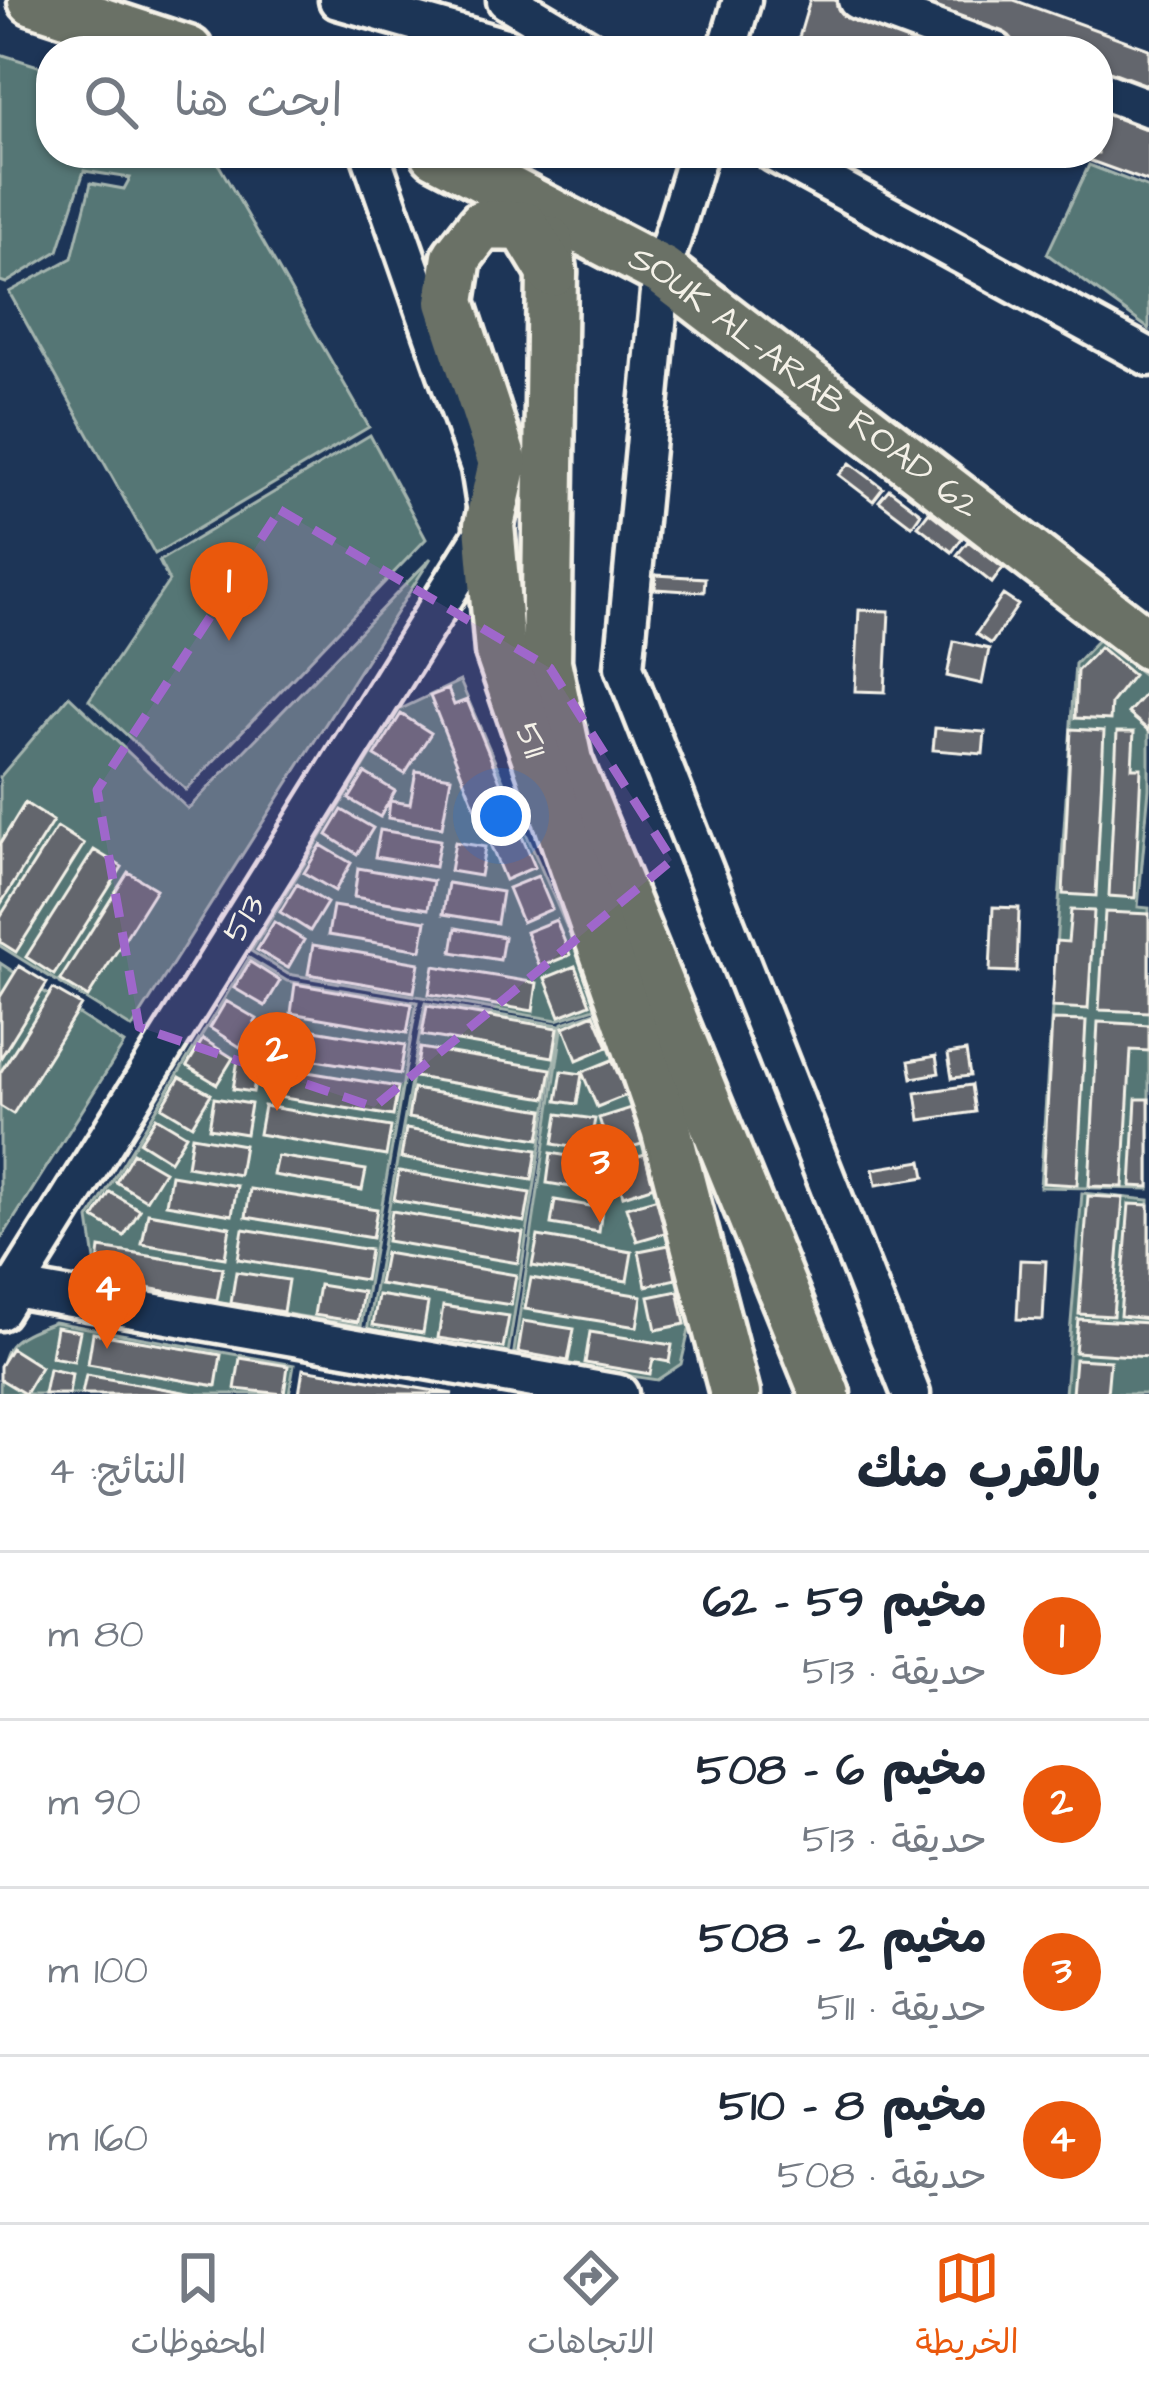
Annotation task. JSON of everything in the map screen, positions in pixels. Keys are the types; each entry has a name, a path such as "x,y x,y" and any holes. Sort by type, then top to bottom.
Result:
{"main road":[{"path":"33,0 142,36"},
{"name":"SOUK AL-ARAB ROAD 62","path":"465,168 662,271 1149,645"},
{"name":"511","path":"544,208 552,272 546,662 567,761 825,1394"},
{"path":"489,526 503,463 450,302 458,256 482,225 524,226 552,272"},
{"name":"511","path":"489,526 500,651 666,1128 735,1394"}],"street":[{"path":"338,0 466,36"},
{"path":"506,0 567,36"},
{"path":"731,36 742,0"},
{"path":"857,0 954,36"},
{"path":"1113,95 1149,108"},
{"name":"511","path":"375,168 480,468 489,526"},
{"path":"693,168 662,271 624,667 911,1394"},
{"path":"802,168 1149,357"},
{"name":"513","path":"7,1299 489,526"},
{"path":"7,1299 619,1394"}],"highlighted area":[{"path":"280,510 550,668 672,860 374,1107 139,1027 97,790"}],"green space":[{"path":"0,54 36,65 36,168 221,168 369,427 155,554 9,292 72,258 91,183 124,189 130,178 84,171 58,251 6,283 0,281"},
{"path":"1088,168 1149,188 1149,329 1047,254"},
{"path":"370,435 426,539 186,790 89,700 169,581 159,561"},
{"path":"431,558 132,1028 0,946 0,777 69,696 188,809"},
{"path":"1099,639 1149,679 1149,789 1138,907 1149,908 1149,1189 1040,1187 1075,664"},
{"path":"460,681 601,1006 557,1020 288,974 251,951 399,710"},
{"path":"249,958 287,981 417,1002 361,1326 110,1285 96,1267 89,1219"},
{"path":"0,963 124,1044 0,1241"},
{"path":"425,1003 560,1025 508,1354 367,1331"},
{"path":"598,1011 646,1120 690,1326 681,1364 657,1380 513,1358 563,1023"},
{"path":"1082,1193 1149,1200 1149,1394 1065,1394"},
{"path":"54,1322 294,1365 289,1394 0,1394 2,1364 10,1346"}],"building":[{"path":"810,0 1014,0 1149,49 1149,182 1110,168 1113,36 799,36"},
{"path":"850,463 883,488 873,501 839,475"},
{"path":"889,489 921,513 912,526 879,501"},
{"path":"929,512 962,538 952,552 918,526"},
{"path":"968,541 1003,568 992,583 957,555"},
{"path":"656,575 705,578 704,592 655,589"},
{"path":"1003,595 1018,605 991,644 976,634"},
{"path":"859,610 889,611 885,692 855,691"},
{"path":"954,641 989,649 982,684 947,676"},
{"path":"1100,647 1133,675 1111,703 1110,720 1075,718 1077,671"},
{"path":"448,689 454,705 467,700 517,823 486,835 430,696"},
{"path":"1149,689 1149,731 1128,713"},
{"path":"401,714 431,733 405,774 375,756"},
{"path":"935,728 985,732 983,754 933,750"},
{"path":"1071,729 1104,731 1096,896 1063,894"},
{"path":"1117,732 1134,732 1132,768 1141,768 1135,898 1109,896"},
{"path":"416,771 451,777 442,827 388,818 390,801 410,804"},
{"path":"365,773 395,791 380,817 349,799"},
{"path":"25,803 53,821 0,905 0,844"},
{"path":"342,810 373,828 357,854 327,835"},
{"path":"57,827 84,844 16,952 0,942 0,917"},
{"path":"380,830 440,840 435,867 375,857"},
{"path":"520,832 535,867 505,880 490,844"},
{"path":"455,842 485,847 480,876 450,871"},
{"path":"321,845 351,863 335,891 304,873"},
{"path":"94,850 122,867 54,975 26,957"},
{"path":"358,868 433,881 428,909 354,897"},
{"path":"128,872 156,889 88,997 60,980"},
{"path":"538,876 552,909 522,922 508,888"},
{"path":"448,883 502,892 497,923 443,914"},
{"path":"297,884 327,903 310,931 280,912"},
{"path":"333,906 426,921 421,950 328,935"},
{"path":"993,907 1019,908 1017,972 990,971"},
{"path":"1071,910 1094,911 1088,1009 1052,1007 1056,941 1068,942"},
{"path":"1105,912 1149,914 1149,1012 1099,1010"},
{"path":"556,920 570,955 540,967 526,932"},
{"path":"274,922 304,940 288,968 257,950"},
{"path":"456,928 504,937 500,960 452,952"},
{"path":"313,945 419,963 414,992 308,974"},
{"path":"250,962 280,981 265,1006 234,988"},
{"path":"19,966 47,983 0,1059 0,997"},
{"path":"434,966 537,983 533,1011 429,994"},
{"path":"575,966 590,1004 560,1016 545,978"},
{"path":"295,984 412,1004 407,1033 291,1013"},
{"path":"53,989 81,1005 13,1114 0,1106 0,1073"},
{"path":"226,1001 257,1019 240,1047 210,1028"},
{"path":"427,1006 558,1028 553,1057 422,1035"},
{"path":"594,1014 608,1047 577,1060 564,1027"},
{"path":"1052,1020 1086,1021 1077,1185 1043,1183"},
{"path":"1098,1022 1149,1025 1149,1051 1131,1050 1123,1187 1089,1186"},
{"path":"278,1024 405,1045 400,1074 273,1053"},
{"path":"203,1039 233,1058 217,1084 187,1066"},
{"path":"420,1048 551,1069 546,1098 415,1077"},
{"path":"966,1051 970,1076 952,1078 948,1054"},
{"path":"936,1056 939,1073 912,1078 909,1061"},
{"path":"238,1060 258,1064 253,1092 233,1089"},
{"path":"612,1060 627,1095 597,1107 582,1072"},
{"path":"271,1066 398,1087 393,1116 266,1095"},
{"path":"562,1071 582,1074 577,1104 557,1101"},
{"path":"180,1077 211,1094 192,1125 162,1107"},
{"path":"971,1085 975,1112 920,1120 916,1093"},
{"path":"413,1089 544,1110 539,1139 408,1118"},
{"path":"214,1098 251,1104 246,1134 209,1128"},
{"path":"1136,1099 1149,1099 1149,1187 1131,1186"},
{"path":"264,1106 391,1127 386,1156 259,1134"},
{"path":"631,1108 642,1144 610,1153 599,1118"},
{"path":"558,1114 595,1119 589,1150 553,1144"},
{"path":"156,1117 186,1135 170,1161 140,1142"},
{"path":"406,1129 537,1150 532,1180 401,1158"},
{"path":"192,1136 244,1145 239,1175 187,1166"},
{"path":"133,1153 164,1171 146,1200 116,1182"},
{"path":"551,1153 613,1164 608,1193 547,1183"},
{"path":"645,1154 654,1186 623,1196 613,1164"},
{"path":"277,1156 366,1170 362,1190 273,1175"},
{"path":"922,1161 925,1177 876,1185 873,1169"},
{"path":"399,1171 530,1193 525,1222 394,1200"},
{"path":"171,1175 237,1186 232,1215 166,1204"},
{"path":"250,1189 377,1209 372,1238 246,1217"},
{"path":"110,1192 140,1210 124,1236 94,1218"},
{"path":"1088,1196 1123,1198 1113,1316 1079,1314"},
{"path":"658,1198 668,1232 637,1241 626,1207"},
{"path":"555,1200 602,1208 599,1232 551,1224"},
{"path":"1129,1204 1149,1205 1149,1319 1120,1316"},
{"path":"392,1211 523,1233 518,1263 387,1241"},
{"path":"148,1213 230,1227 225,1258 142,1244"},
{"path":"243,1229 370,1250 365,1280 238,1259"},
{"path":"538,1236 632,1252 627,1281 532,1266"},
{"path":"669,1245 676,1279 646,1286 639,1251"},
{"path":"100,1248 223,1268 217,1300 111,1282 114,1266 98,1264"},
{"path":"385,1253 516,1275 511,1305 379,1284"},
{"path":"1020,1260 1046,1261 1043,1320 1017,1319"},
{"path":"236,1272 288,1280 283,1312 231,1303"},
{"path":"531,1278 642,1296 637,1327 525,1309"},
{"path":"319,1285 363,1292 358,1322 314,1315"},
{"path":"678,1291 685,1324 656,1330 649,1297"},
{"path":"378,1295 428,1303 423,1333 373,1325"},
{"path":"443,1306 509,1316 503,1348 438,1338"},
{"path":"1078,1319 1149,1323 1149,1357 1075,1352"},
{"path":"523,1321 574,1329 568,1361 518,1352"},
{"path":"56,1327 80,1331 74,1361 51,1357"},
{"path":"590,1332 672,1345 669,1362 653,1359 650,1374 585,1363"},
{"path":"93,1333 221,1355 216,1386 88,1364"},
{"path":"11,1348 41,1367 25,1394 0,1379 0,1366"},
{"path":"240,1358 288,1366 284,1394 235,1389"},
{"path":"1075,1359 1110,1361 1107,1394 1072,1394"},
{"path":"49,1369 72,1374 69,1394 44,1394"},
{"path":"303,1369 453,1394 299,1394"},
{"path":"86,1375 195,1394 82,1394"}],"place":[{"name":"مخيم 59 - 62","path":"229,641"},
{"name":"مخيم 6 - 508","path":"277,1111"},
{"name":"مخيم 2 - 508","path":"600,1223"},
{"name":"مخيم 8 - 510","path":"107,1349"}]}
